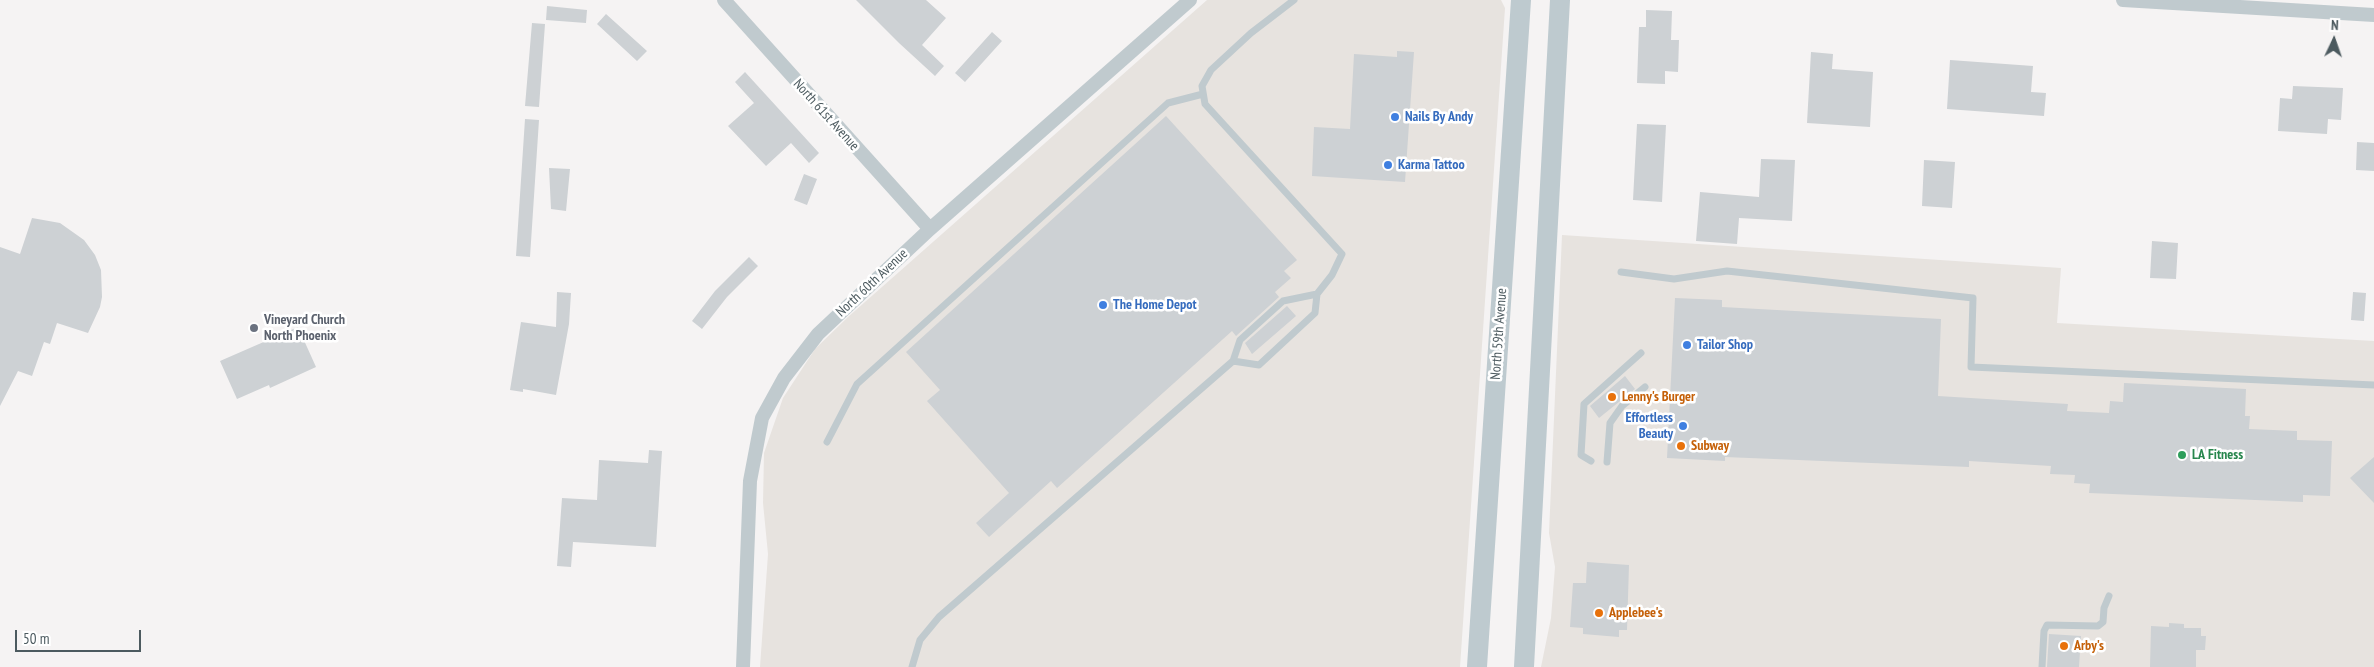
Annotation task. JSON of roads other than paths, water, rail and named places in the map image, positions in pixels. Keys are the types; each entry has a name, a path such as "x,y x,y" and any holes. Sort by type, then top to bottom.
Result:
{"main road":[{"name":"North 59th Avenue","path":"1477,667 1521,0"},
{"path":"1524,667 1560,0"}],"street":[{"name":"North 61st Avenue","path":"724,0 930,229"},
{"name":"North 60th Avenue","path":"744,667 750,481 762,418 784,378 818,334 930,229 1190,0"},
{"path":"2123,0 2374,15"}],"lane":[{"path":"1233,361 1259,365 1315,314 1317,294 1332,275 1342,254 1205,104 1203,94 1202,86 1211,70 1251,33 1294,0"},
{"path":"827,442 857,384 1168,103 1203,94"},
{"path":"1622,272 1674,279 1727,271 1973,298 1971,367 2374,385"},
{"path":"912,667 920,640 939,616 1233,361 1240,340 1283,301 1317,294"},
{"path":"1591,461 1581,455 1584,404 1641,353"},
{"path":"1607,462 1610,422 1622,406 1645,387"},
{"path":"2042,667 2044,631 2047,625 2098,626 2103,622 2104,608 2110,596"}],"place":[{"name":"Nails By Andy","path":"1395,117"},
{"name":"Karma Tattoo","path":"1388,165"},
{"name":"The Home Depot","path":"1103,305"},
{"name":"Vineyard Church North Phoenix","path":"254,328"},
{"name":"Tailor Shop","path":"1687,345"},
{"name":"Lenny's Burger","path":"1612,397"},
{"name":"Effortless Beauty","path":"1683,426"},
{"name":"Subway","path":"1681,446"},
{"name":"LA Fitness","path":"2182,455"},
{"name":"Applebee's","path":"1599,613"},
{"name":"Arby's","path":"2064,646"}]}
